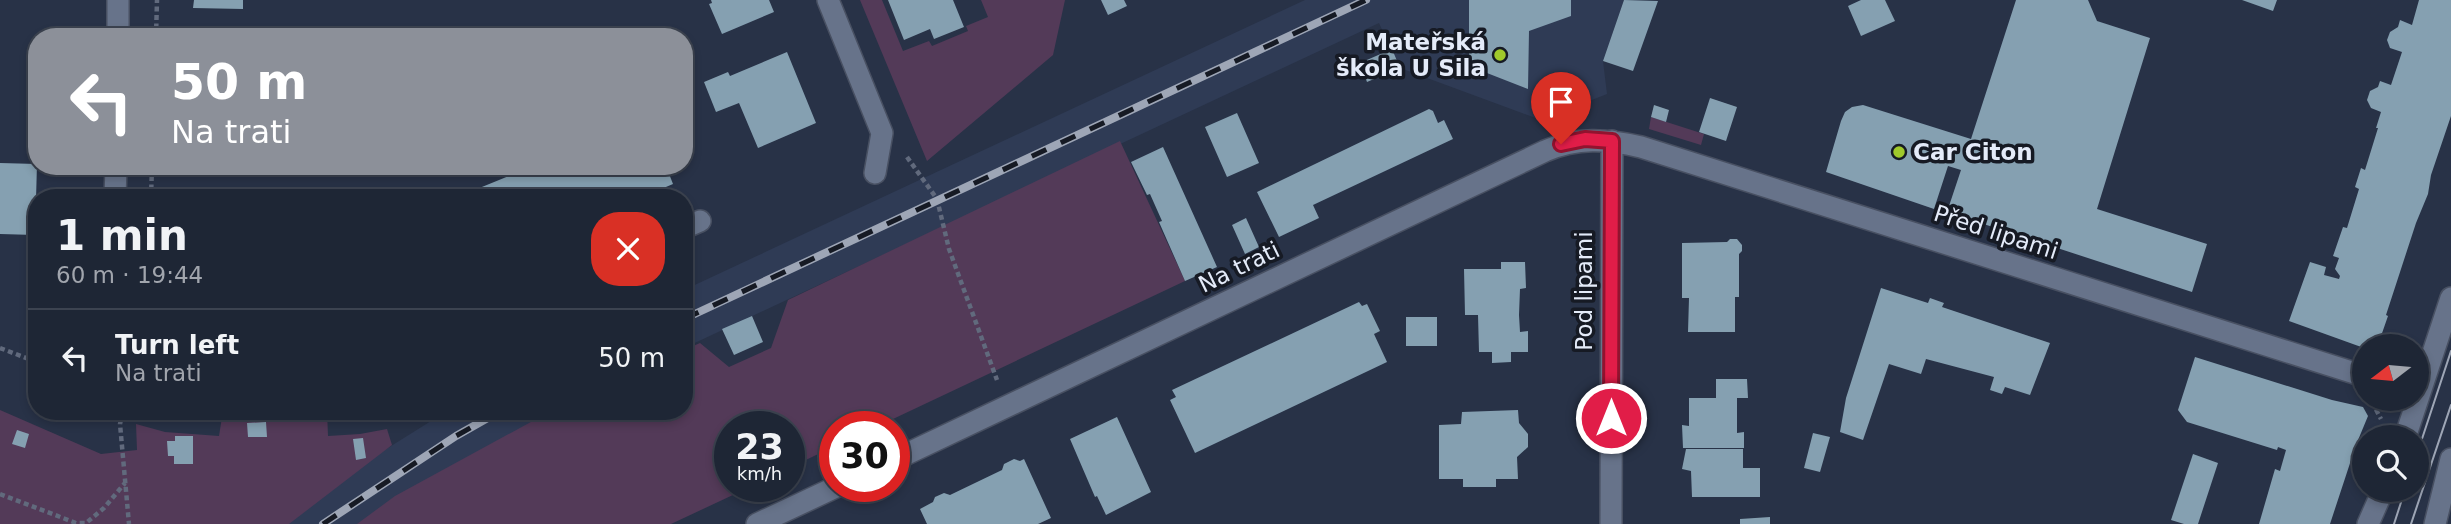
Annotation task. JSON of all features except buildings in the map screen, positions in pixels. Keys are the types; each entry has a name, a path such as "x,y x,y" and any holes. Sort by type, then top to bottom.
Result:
{"street":[{"path":"118,0 118,28"},
{"path":"828,0 882,134 875,173"},
{"name":"Na trati","path":"910,452 1545,150 1585,139 1612,141"},
{"name":"Před lipami","path":"1612,141 1641,146 2352,372"},
{"name":"Pod lipami","path":"1611,524 1612,141"},
{"path":"2429,361 2451,299"},
{"path":"2435,524 2451,459"},
{"path":"757,524 819,495"},
{"path":"2368,524 2378,502"}],"path":[{"path":"156,28 157,0"},
{"path":"882,134 894,138 937,199 949,249 1007,407"},
{"path":"0,348 28,359"},
{"path":"121,420 129,524"},
{"path":"0,494 76,523 86,523 104,508 125,483"}],"shaded area":[{"path":"860,0 882,0 903,51 929,41 932,46 968,31 966,26 988,17 981,0 1065,0 1053,55 927,161"},
{"path":"1305,0 1624,0 1603,61 1607,94 1541,120 1400,68 1379,23 693,344 693,286"},
{"path":"1651,117 1704,134 1701,145 1649,129"},
{"path":"1120,141 1185,281 910,411 819,411 819,454 805,460 805,411 714,411 714,502 718,502 671,524 357,524 395,496 534,420 693,420 693,346 700,343 729,367 771,348 788,300"},
{"path":"0,410 101,454 137,450 136,424 165,432 219,436 222,420 327,420 328,436 387,429 392,445 289,524 0,524"},
{"path":"433,420 540,420 369,524 281,524 364,463"}],"tram line":[{"path":"2427,425 2451,351"},
{"path":"2411,524 2451,405"},
{"path":"2394,524 2401,502"}],"railway":[{"path":"693,315 1366,0"},
{"path":"323,524 484,420"}],"place":[{"name":"Mateřská škola U Sila","path":"1500,55"},
{"name":"Car Citon","path":"1899,152"}],"route":[{"path":"1561,144 1585,139 1612,141 1611,418"}]}
